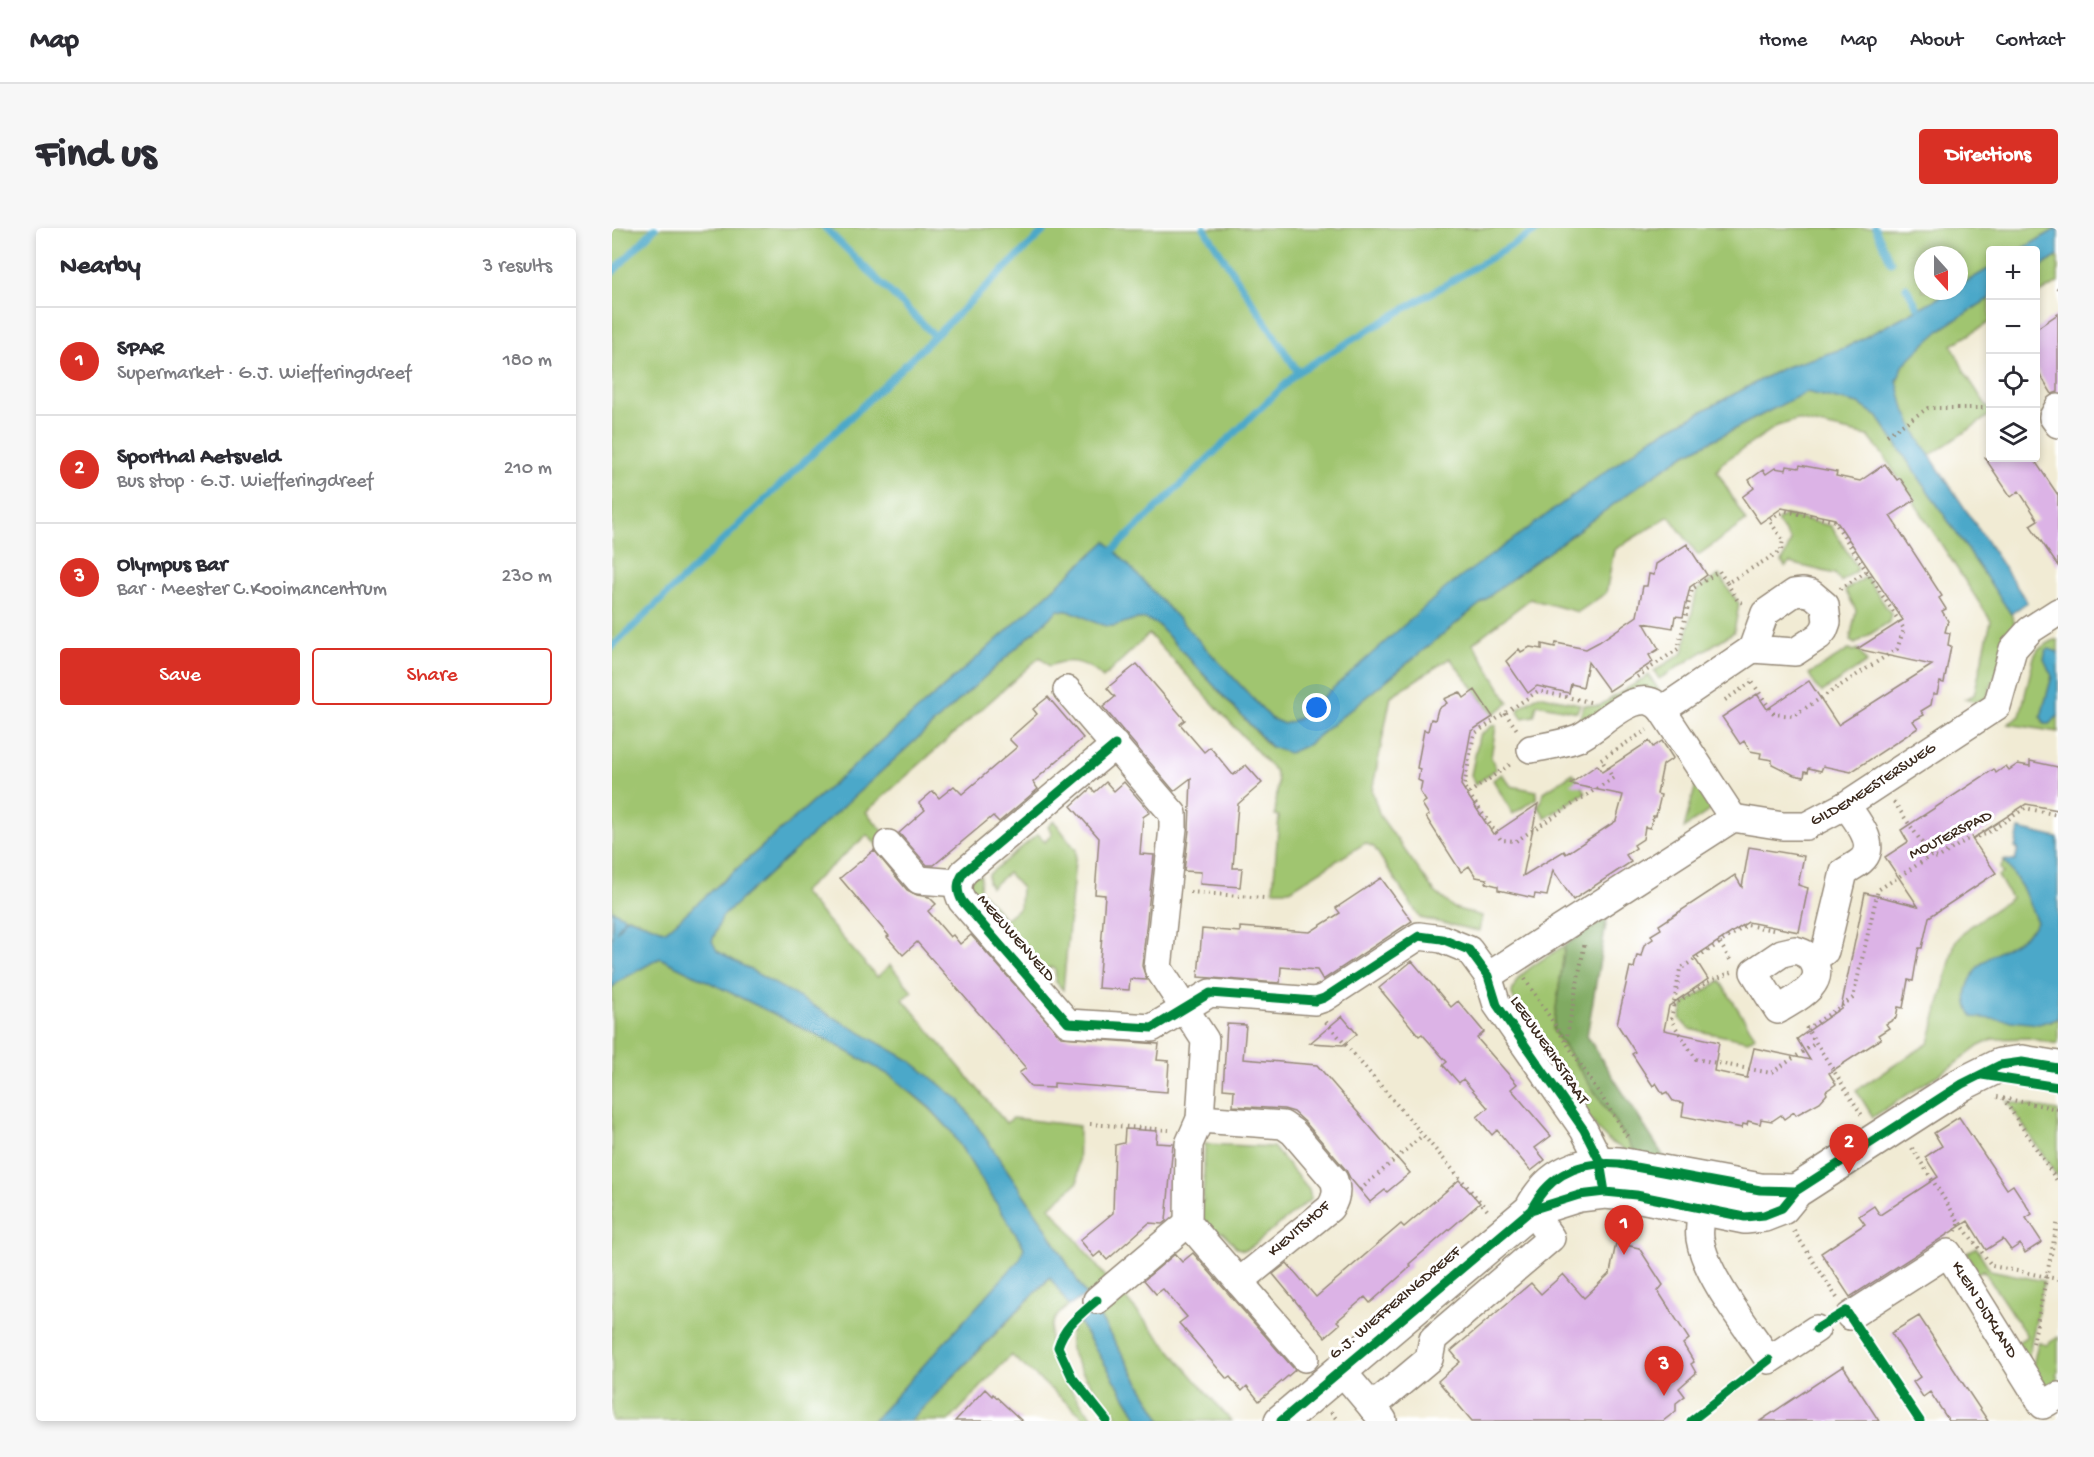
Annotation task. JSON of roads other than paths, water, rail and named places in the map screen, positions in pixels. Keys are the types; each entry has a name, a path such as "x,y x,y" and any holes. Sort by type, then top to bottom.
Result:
{"street":[{"path":"2058,408 2054,417 2058,424"},
{"path":"1662,710 1752,648 1765,613 1794,593 1812,594 1821,601 1827,613 1827,622 1819,636 1795,652 1752,648"},
{"name":"GILDEMEESTERSWEG","path":"1733,818 1783,826 1806,826 1846,805 1997,706 2013,649 2030,630 2058,612"},
{"path":"1067,690 1173,814 1158,968 1205,1040 1197,1126 1189,1144 1188,1223 1305,1358"},
{"path":"1488,976 1733,818 1662,710 1648,699 1635,701 1578,738 1532,749"},
{"path":"888,844 919,880 958,883 964,872 1115,744"},
{"path":"1813,960 1825,951 1844,872 1861,861 1868,849 1866,836 1846,805"},
{"name":"MEEUWENVELD","path":"958,883 957,890 962,901 1068,1023 1152,1028 1185,1008"},
{"name":"LEEUWERIKSTRAAT","path":"1185,1008 1210,993 1309,1001 1324,998 1419,936 1442,939 1470,950 1488,976 1497,1005 1584,1130 1602,1177"},
{"path":"1788,951 1802,952 1813,960 1817,974 1815,981 1806,992 1778,1010 1754,972 1788,951"},
{"name":"G.J. WIEFFERINGDREEF","path":"1281,1421 1531,1210 1538,1195 1570,1170 1602,1177 1619,1164 1706,1195 1760,1190 1796,1191 1962,1084 1993,1089 2000,1065 2022,1062 2058,1068"},
{"path":"1993,1089 2058,1087"},
{"name":"KIEVITSHOF","path":"1197,1126 1276,1124 1289,1128 1334,1180 1336,1194 1330,1208 1239,1282"},
{"path":"1706,1195 1700,1238 1711,1273 1769,1360 1815,1329"},
{"path":"1341,1370 1378,1414 1429,1359 1433,1340 1551,1238 1531,1210"},
{"path":"1097,1300 1188,1223"},
{"name":"KLEIN DIJKLAND","path":"1848,1314 1948,1253 2025,1380 2043,1405 2058,1396"}],"water":[{"path":"2058,228 2058,256 2040,267 2040,246 2027,246"},
{"path":"1986,270 1986,301 1944,327 1918,350 1904,364 1897,381 1903,405 1918,438 2027,602 2011,614 1878,417 1859,404 1806,392 1684,455 1644,482 1502,586 1307,745 1289,753 1271,747 1158,625 1147,619 1134,619 1108,626 1072,612 1058,610 722,917 712,941 717,951 912,1062 960,1101 1041,1220 1086,1295 1069,1306 1050,1277 910,1421 873,1421 1020,1259 1024,1247 951,1131 930,1108 891,1076 831,1042 660,958 619,981 612,988 612,910 625,917 616,932 627,917 666,931 1106,541 1272,719 1284,724 1298,719 1446,588 1652,438 1783,368 1845,348 1934,300 1968,300 1968,281"},
{"path":"2049,649 2058,652 2058,716 2049,724 2044,724 2041,717 2052,676 2044,659"},
{"path":"2019,829 2058,838 2058,1018 2039,1024 1973,1017 1966,999 1968,986 1978,967 1987,959 2018,941 2037,922 2023,889 2004,860 2015,861"},
{"path":"1096,1311 1162,1421 1140,1421 1079,1322"}],"waterway":[{"path":"612,273 655,228"},
{"path":"612,647 935,336 825,228"},
{"path":"935,336 1047,228"},
{"path":"1204,228 1298,372"},
{"path":"1113,550 1298,372 1541,228"},
{"path":"1875,228 1891,262"},
{"path":"1906,287 1917,306"}],"place":[{"name":"Sporthal Aetsveld","path":"1849,1174"},
{"name":"SPAR","path":"1624,1255"},
{"name":"Olympus Bar","path":"1664,1396"}]}
